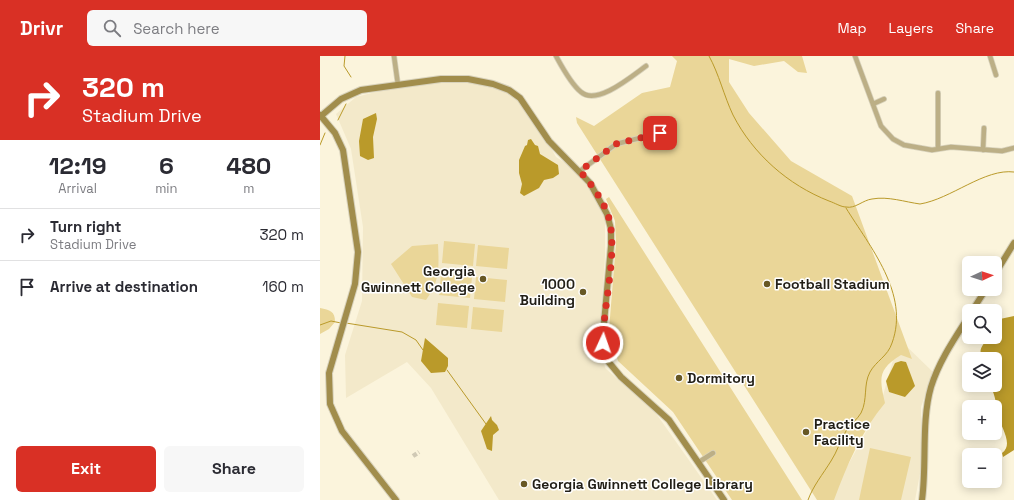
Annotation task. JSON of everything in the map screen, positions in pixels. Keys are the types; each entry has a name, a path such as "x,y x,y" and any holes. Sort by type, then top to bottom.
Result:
{"street":[{"path":"394,56 398,85"},
{"path":"556,56 579,92 589,96 601,95 646,66"},
{"path":"855,56 881,126 893,139 904,145 932,150 938,148 1002,151 1014,148"},
{"path":"990,56 996,75"},
{"path":"396,500 342,431 330,404 329,373 355,284 358,252 343,150 335,133 320,116 340,99 361,90 441,79 468,79 493,84 509,90 524,103 559,152 580,171 602,202 611,229 603,334 607,360 620,377 670,420 724,500"},
{"path":"938,93 938,148"},
{"path":"873,104 884,99"},
{"path":"983,150 984,128"},
{"path":"580,171 616,144 660,133"},
{"path":"1002,263 1014,243"},
{"path":"922,500 928,404 931,387 947,352 962,327"},
{"path":"699,462 713,453"}],"shaded area":[{"path":"672,56 802,56 807,73 798,72 784,61 754,66 729,59 729,82 749,113 791,161 852,196 912,359 901,355 893,360 884,370 881,381 885,403 876,414 855,449 834,500 817,500 577,123 576,117 594,126 642,93 670,87 677,61"},
{"name":"Georgia Gwinnett College","path":"419,81 499,84 525,102 556,157 585,175 605,218 605,256 600,329 605,368 655,412 717,500 499,500 431,388 407,362 346,398 345,355 362,301 363,227 351,149 336,114 356,97"},
{"path":"376,113 377,119 373,137 374,158 368,160 360,156 359,141 363,119"},
{"path":"531,139 535,145 538,146 540,154 558,165 559,174 553,178 544,180 539,188 524,196 520,193 522,184 519,173 519,160 528,140"},
{"path":"609,197 802,500 732,500 673,412 618,361 609,330 616,243 615,221 606,199"},
{"path":"444,241 475,244 473,266 442,263"},
{"path":"438,244 438,274 431,293 426,300 412,297 391,264 412,246"},
{"path":"478,245 509,248 507,269 476,266"},
{"path":"441,274 472,277 470,298 439,295"},
{"path":"476,277 507,280 505,302 474,299"},
{"path":"438,303 469,306 467,328 436,325"},
{"path":"473,307 504,310 502,332 471,329"},
{"path":"320,308 327,309 333,313 335,322 329,329 320,334"},
{"path":"1014,316 1014,450 1003,457 1002,453 1005,450 1007,441 1002,426 1002,400 995,400 993,392 1002,392 1002,352 981,352 984,344 1002,344 1002,319"},
{"path":"425,338 448,358 448,366 445,372 431,373 421,361"},
{"path":"899,339 933,372 921,407 921,468 915,500 829,500 880,406"},
{"path":"901,361 906,362 915,386 905,397 889,392 886,381 895,363"},
{"path":"491,416 499,430 493,435 492,451 487,449 481,431"},
{"path":"870,448 911,457 901,500 859,500"}],"waterway":[{"path":"345,56 344,66 351,77"},
{"path":"709,56 716,70 733,115 741,129 761,155 786,177 814,194 840,206 853,207 878,198 920,204 932,201 991,175 1003,172 1014,172"},
{"path":"338,120 346,104"},
{"path":"320,145 325,133"},
{"path":"808,500 815,485 833,458 849,426 861,413 868,377 873,368 890,348 896,325 896,307 892,289 885,272 846,208"},
{"path":"320,325 331,321 341,323"},
{"path":"346,323 402,332 416,340 423,350"},
{"path":"447,370 486,424"}],"tunnel":[{"path":"413,456 419,452"}],"place":[{"name":"Georgia Gwinnett College","path":"483,279"},
{"name":"Football Stadium","path":"767,284"},
{"name":"1000 Building","path":"583,292"},
{"name":"Dormitory","path":"679,378"},
{"name":"Practice Facility","path":"806,432"},
{"name":"Georgia Gwinnett College Library","path":"524,484"}],"route":[{"path":"603,343 611,229 602,202 590,183 580,171 616,144 660,133"}]}
